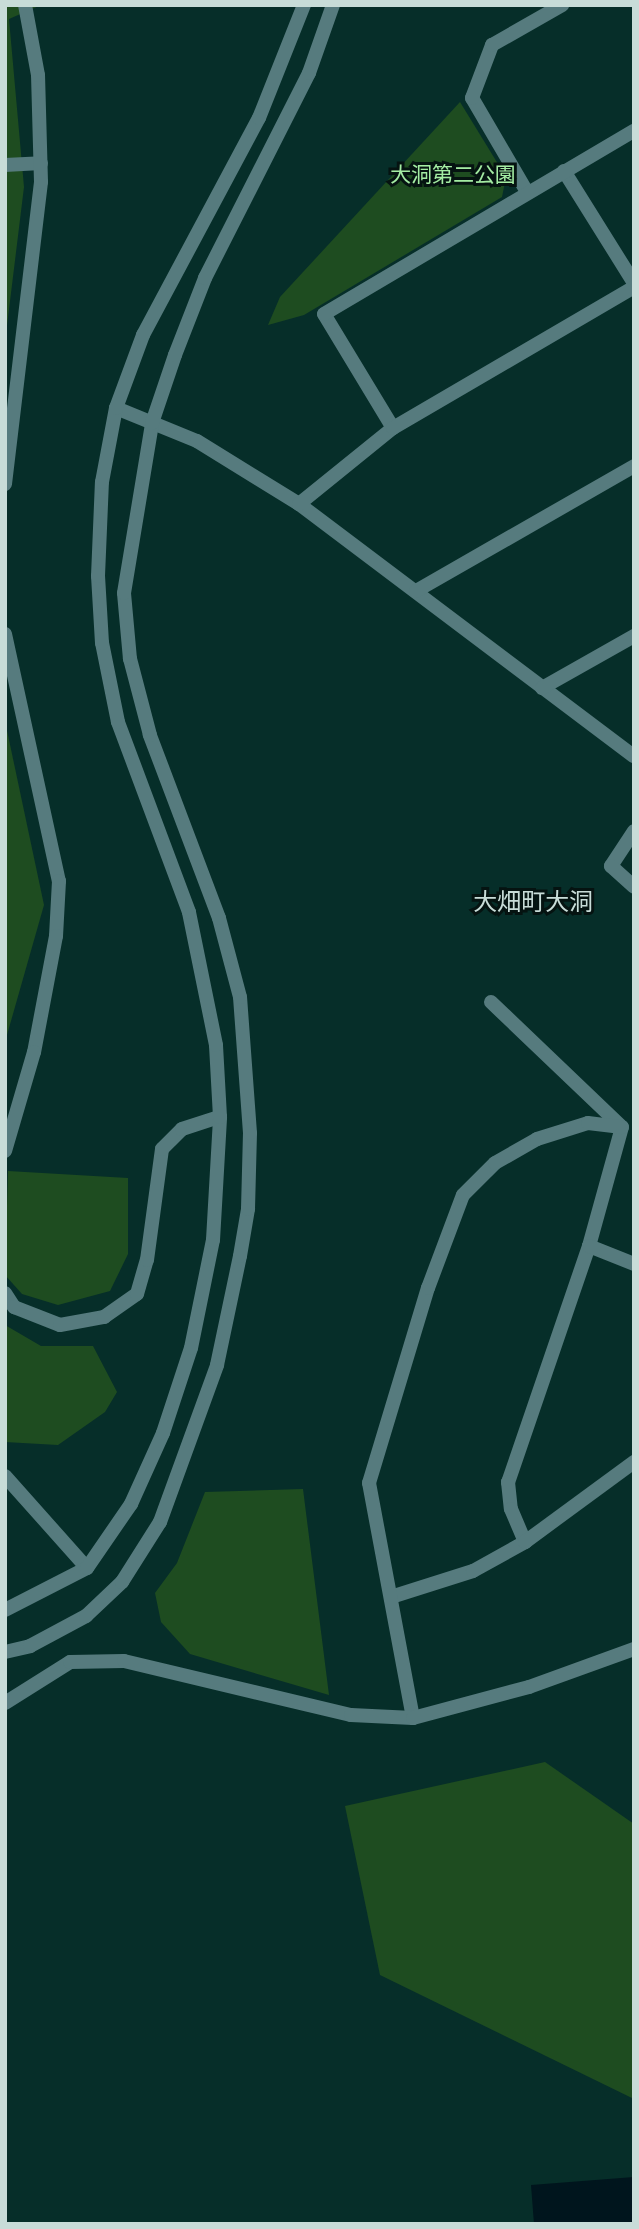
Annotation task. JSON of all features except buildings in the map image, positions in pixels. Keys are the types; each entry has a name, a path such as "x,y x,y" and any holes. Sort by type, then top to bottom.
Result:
{"street":[{"path":"5,484 41,163 38,75 25,5"},
{"path":"5,1610 87,1568 131,1504 163,1433 191,1348 213,1240 220,1117 206,982 189,912 118,722 102,643 98,576 102,482 116,408 143,335 178,262 260,118 304,5"},
{"path":"5,1652 30,1646 86,1616 122,1582 160,1522 218,1365 248,1209 250,1133 240,997 219,918 150,735 130,659 124,593 152,423 205,278 282,130 333,5"},
{"path":"527,192 472,98 492,45 562,5"},
{"path":"393,428 324,314 634,131"},
{"path":"5,165 41,163"},
{"path":"299,504 393,428 634,286 564,171"},
{"path":"116,408 197,441 299,504 634,756"},
{"path":"416,591 634,466"},
{"path":"5,634 59,881 56,936 36,1039 5,1151"},
{"path":"542,688 634,636"},
{"path":"634,831 611,866 634,887"},
{"path":"491,1002 622,1127"},
{"path":"5,1293 15,1307 60,1325 104,1317 137,1294 147,1260 162,1149 182,1129 220,1117"},
{"path":"413,1718 369,1483 428,1288 463,1195 495,1163 537,1139 588,1123 622,1127"},
{"path":"525,1542 510,1508 508,1482 589,1246 622,1127"},
{"path":"589,1246 634,1264"},
{"path":"391,1597 472,1571 525,1542 634,1462"},
{"path":"5,1476 87,1568"},
{"path":"5,1703 70,1662 124,1661 351,1715 413,1718 530,1687 634,1649"}],"green space":[{"path":"5,5 41,5 9,19 24,187 5,342"},
{"name":"大洞第二公園","path":"460,102 506,177 502,197 304,315 268,325 280,297"},
{"path":"5,721 44,905 5,1042"},
{"path":"8,1171 128,1178 128,1254 110,1291 58,1305 22,1294 5,1275"},
{"path":"5,1325 41,1346 93,1346 117,1392 105,1412 58,1445 5,1442"},
{"path":"303,1489 329,1695 190,1654 161,1622 155,1593 177,1563 205,1492"},
{"path":"545,1762 634,1824 634,2099 380,1975 345,1806"}],"water":[{"path":"634,2177 634,2224 534,2224 531,2185"}],"district":[{"name":"大畑町大洞","path":"533,902"}]}
